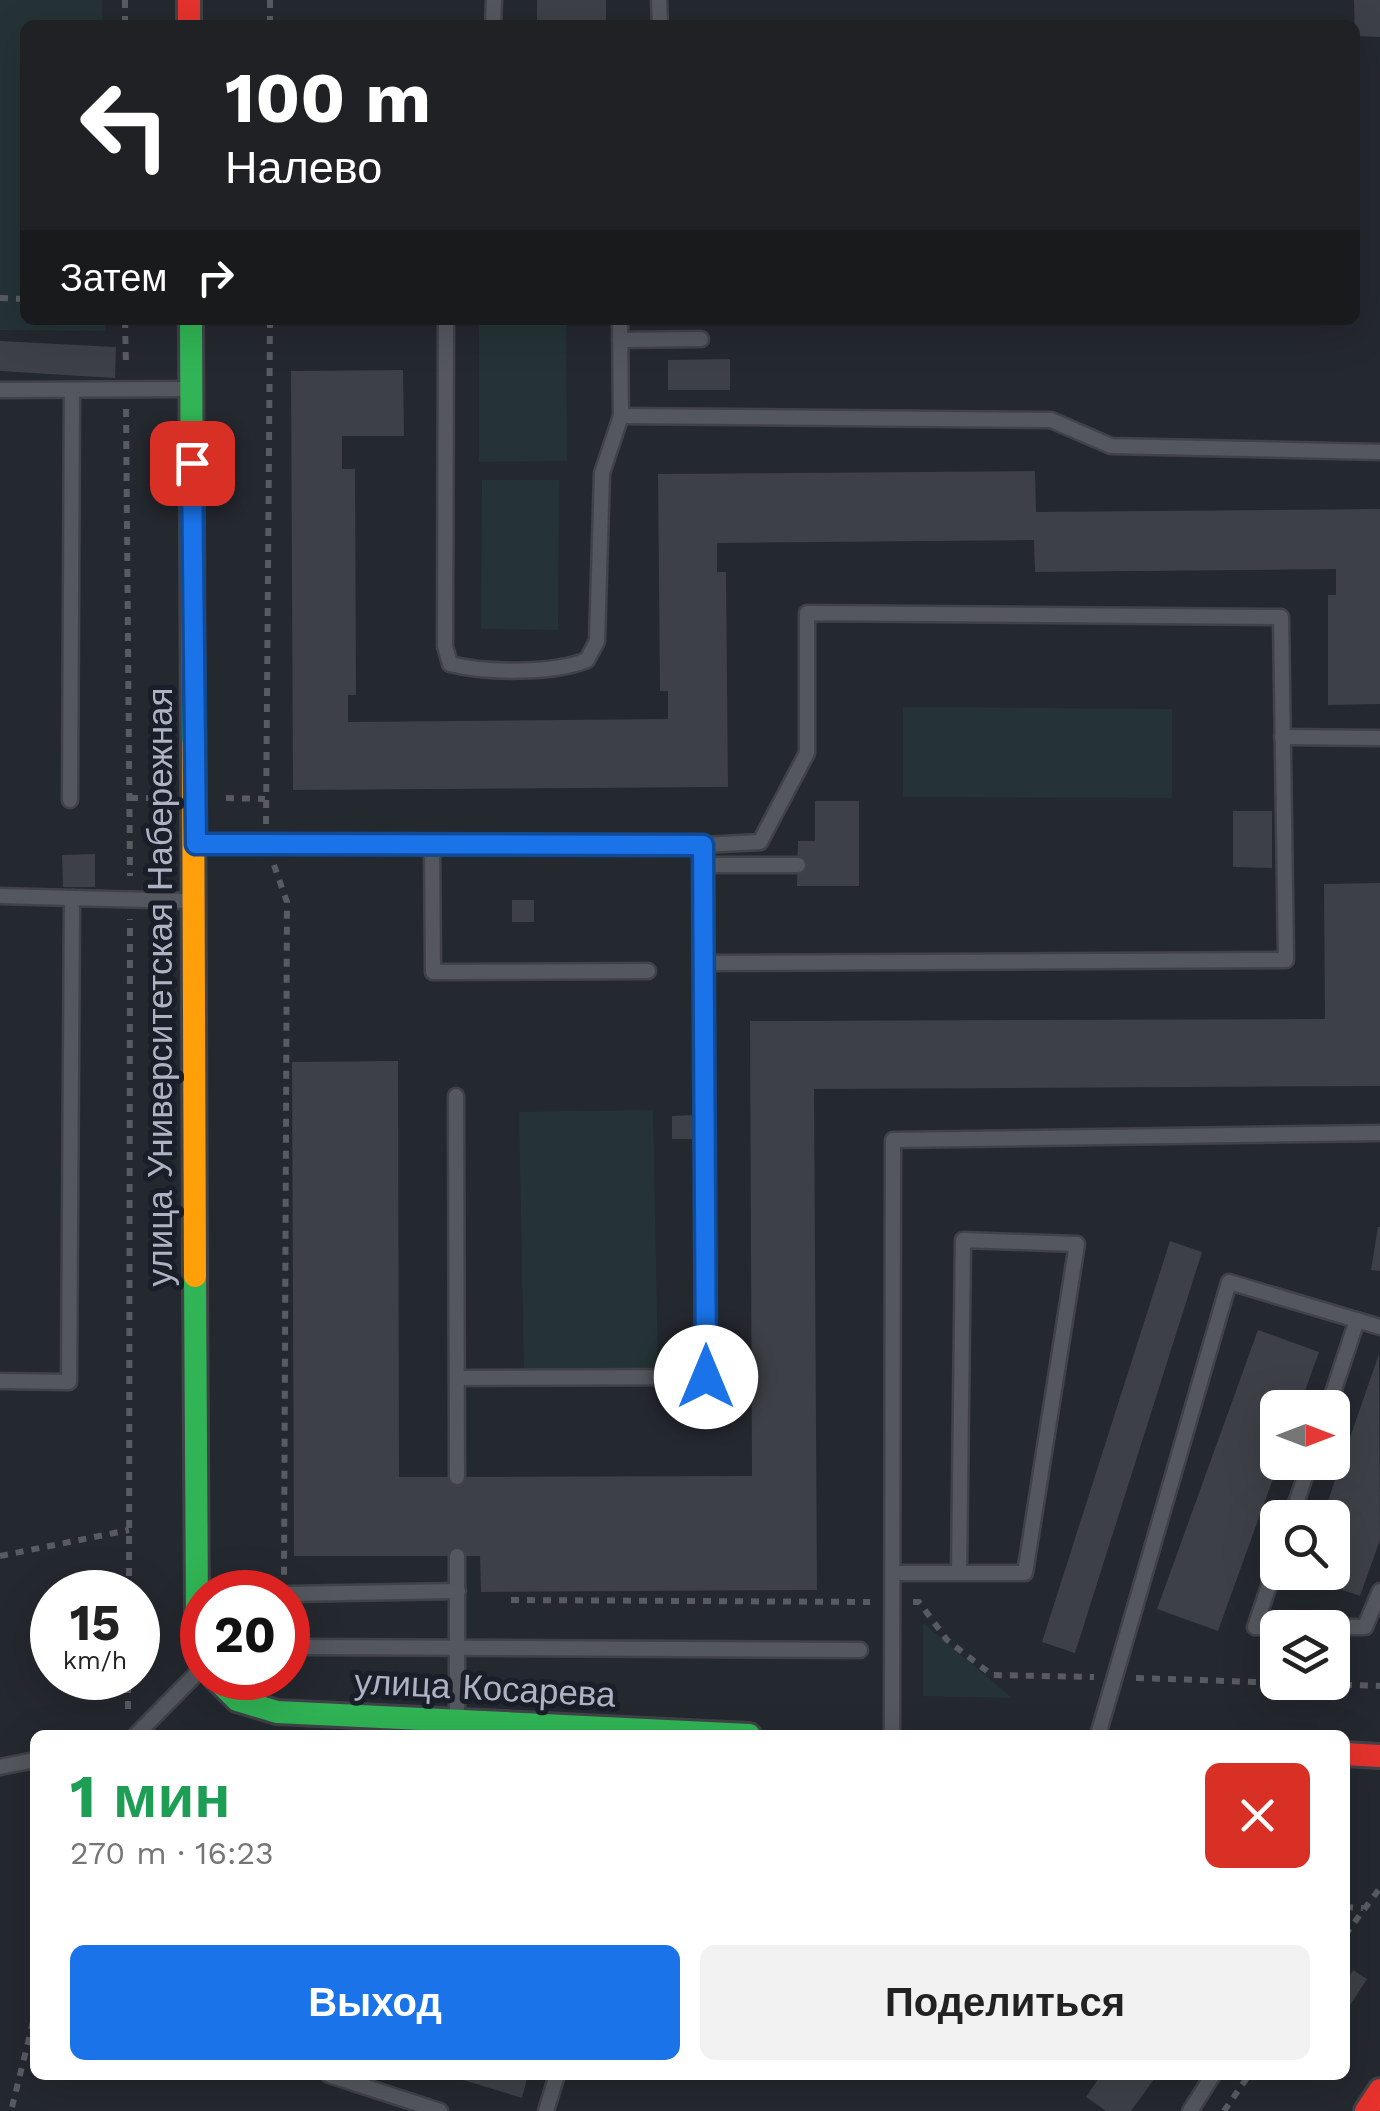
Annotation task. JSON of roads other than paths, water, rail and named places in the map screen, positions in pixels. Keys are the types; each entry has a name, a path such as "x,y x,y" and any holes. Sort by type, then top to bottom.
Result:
{"main road":[{"name":"улица Университетская Набережная","path":"191,325 196,1570"},
{"name":"улица Косарева","path":"243,1700 253,1707 277,1712 601,1730"},
{"path":"1350,1754 1380,1756"},
{"path":"1366,2111 1380,2090"}],"lane":[{"path":"446,325 445,646 450,664 469,668 568,668 587,660 597,641 602,473 620,416 620,325"},
{"path":"620,340 702,339"},
{"path":"0,390 192,389"},
{"path":"70,800 72,390"},
{"path":"620,416 1052,420 1111,446 1380,452"},
{"path":"196,844 760,842 808,754 808,613 1281,617 1286,960 704,963"},
{"path":"1282,737 1380,738"},
{"path":"432,844 433,972 648,971"},
{"path":"457,1378 706,1377 703,845"},
{"path":"704,865 798,865"},
{"path":"0,896 196,901"},
{"path":"0,1382 69,1382 72,898"},
{"path":"456,1096 457,1478"},
{"path":"892,1730 893,1140 1380,1134"},
{"path":"893,1572 959,1572 1025,1572 1077,1244 963,1240 959,1572"},
{"path":"1099,1730 1228,1282 1380,1327"},
{"path":"1334,1390 1357,1320"},
{"path":"457,1556 457,1722"},
{"path":"310,1593 458,1590"},
{"path":"1268,1590 1255,1627 1366,1627 1380,1591"},
{"path":"310,1647 860,1650"},
{"path":"141,1730 180,1690"},
{"path":"0,1767 30,1761"},
{"path":"344,2080 440,2111"},
{"path":"546,2111 555,2080"},
{"path":"1190,2111 1208,2080"}]}
